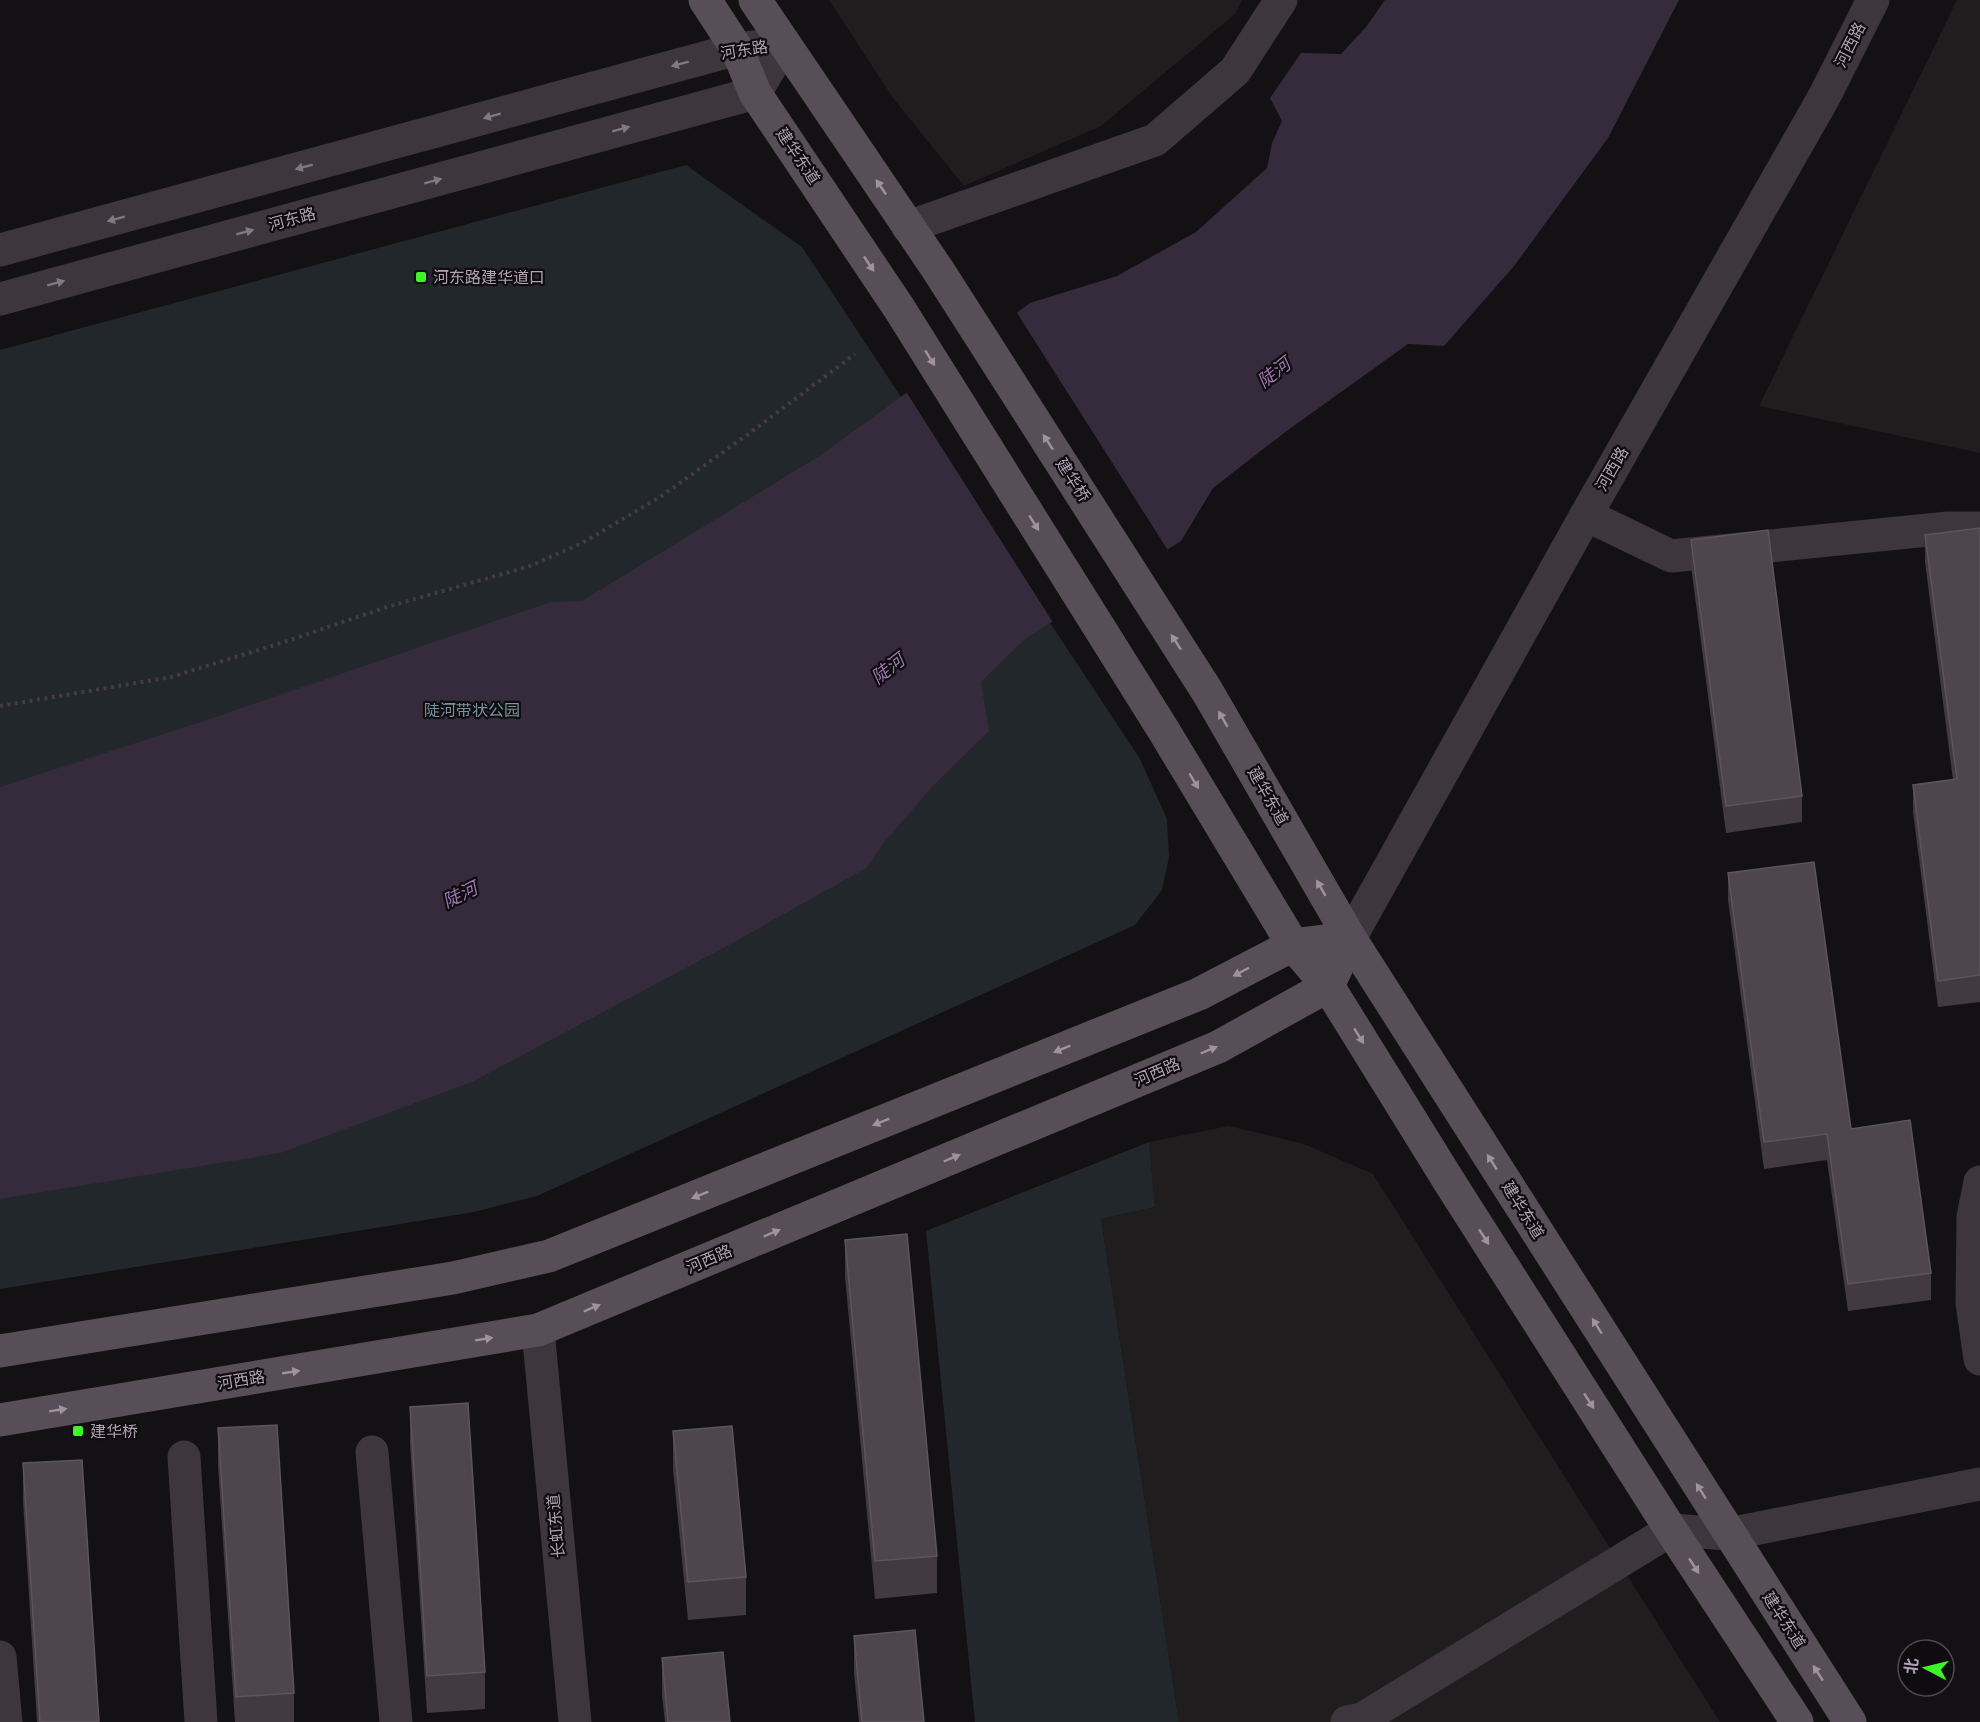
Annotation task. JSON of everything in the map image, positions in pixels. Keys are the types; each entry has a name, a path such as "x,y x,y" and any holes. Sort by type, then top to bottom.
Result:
{"main road":[{"name":"建华东道","path":"705,0 736,49 755,93 899,308 1164,731 1293,945"},
{"path":"755,0 908,227"},
{"name":"建华桥","path":"908,227 938,270 1207,691"},
{"name":"建华东道","path":"1207,691 1350,938 1850,1722"},
{"path":"0,1351 453,1278 549,1256 1199,994 1293,945 1350,938"},
{"name":"河西路","path":"0,1420 538,1330 1218,1047 1328,986 1350,938"},
{"path":"1293,945 1328,986 1671,1530 1797,1722"}],"street":[{"path":"908,227 1155,140 1236,71 1281,0"},
{"name":"河西路","path":"1350,938 1586,515 1824,97 1873,0"},
{"name":"河东路","path":"0,250 736,49 784,44"},
{"name":"河东路","path":"0,299 755,93 784,44"},
{"path":"1586,515 1671,556 1948,528 1980,528"},
{"path":"1980,1182 1973,1217 1972,1303 1980,1359"},
{"name":"长虹东道","path":"538,1330 575,1722"},
{"path":"372,1452 396,1722"},
{"path":"184,1457 201,1722"},
{"path":"1347,1722 1362,1719 1671,1530 1729,1534 1980,1484"},
{"path":"0,1657 6,1722"}],"path":[{"path":"0,706 171,677 387,607 530,566 582,543 660,497 855,354"}],"shaded area":[{"path":"829,0 1242,0 1235,14 1101,126 964,186 893,98"},
{"path":"1957,0 1980,0 1980,453 1759,406"},
{"path":"1229,1126 1304,1144 1373,1174 1720,1722 1179,1722 1101,1219 1155,1207 1149,1142"}],"green space":[{"name":"陡河带状公园","path":"686,165 802,247 1140,759 1167,819 1169,857 1162,890 1135,925 537,1196 474,1212 0,1289 0,350"},
{"path":"1149,1142 1155,1207 1101,1219 1179,1722 975,1722 926,1231"}],"water":[{"name":"陡河","path":"1385,0 1679,0 1608,138 1514,266 1444,346 1408,344 1288,430 1213,488 1181,541 1026,638 981,682 989,731 932,787 886,840 866,868 727,946 472,1082 280,1153 0,1199 0,787 201,722 551,602 582,601 821,455 1030,303 1117,276 1196,232 1267,168 1272,143 1282,121 1270,98 1301,53 1341,54 1366,27"}],"pier":[{"path":"1015,310 1169,552 1054,624 905,390"}],"building":[{"path":"1980,528 1980,975 1938,981 1913,785 1957,779 1925,535"},
{"path":"1768,530 1802,796 1726,806 1691,540"},
{"path":"1814,862 1851,1129 1910,1120 1931,1273 1848,1284 1827,1134 1764,1142 1728,873"},
{"path":"907,1234 937,1556 875,1561 845,1240"},
{"path":"468,1403 485,1672 427,1676 410,1407"},
{"path":"277,1425 294,1693 236,1697 218,1428"},
{"path":"732,1426 746,1577 688,1582 673,1431"},
{"path":"82,1460 99,1722 40,1722 23,1463"},
{"path":"915,1630 924,1722 862,1722 854,1636"},
{"path":"723,1652 730,1722 668,1722 662,1658"}],"place":[{"name":"河东路建华道口","path":"421,277"},
{"name":"建华桥","path":"78,1431"}]}
